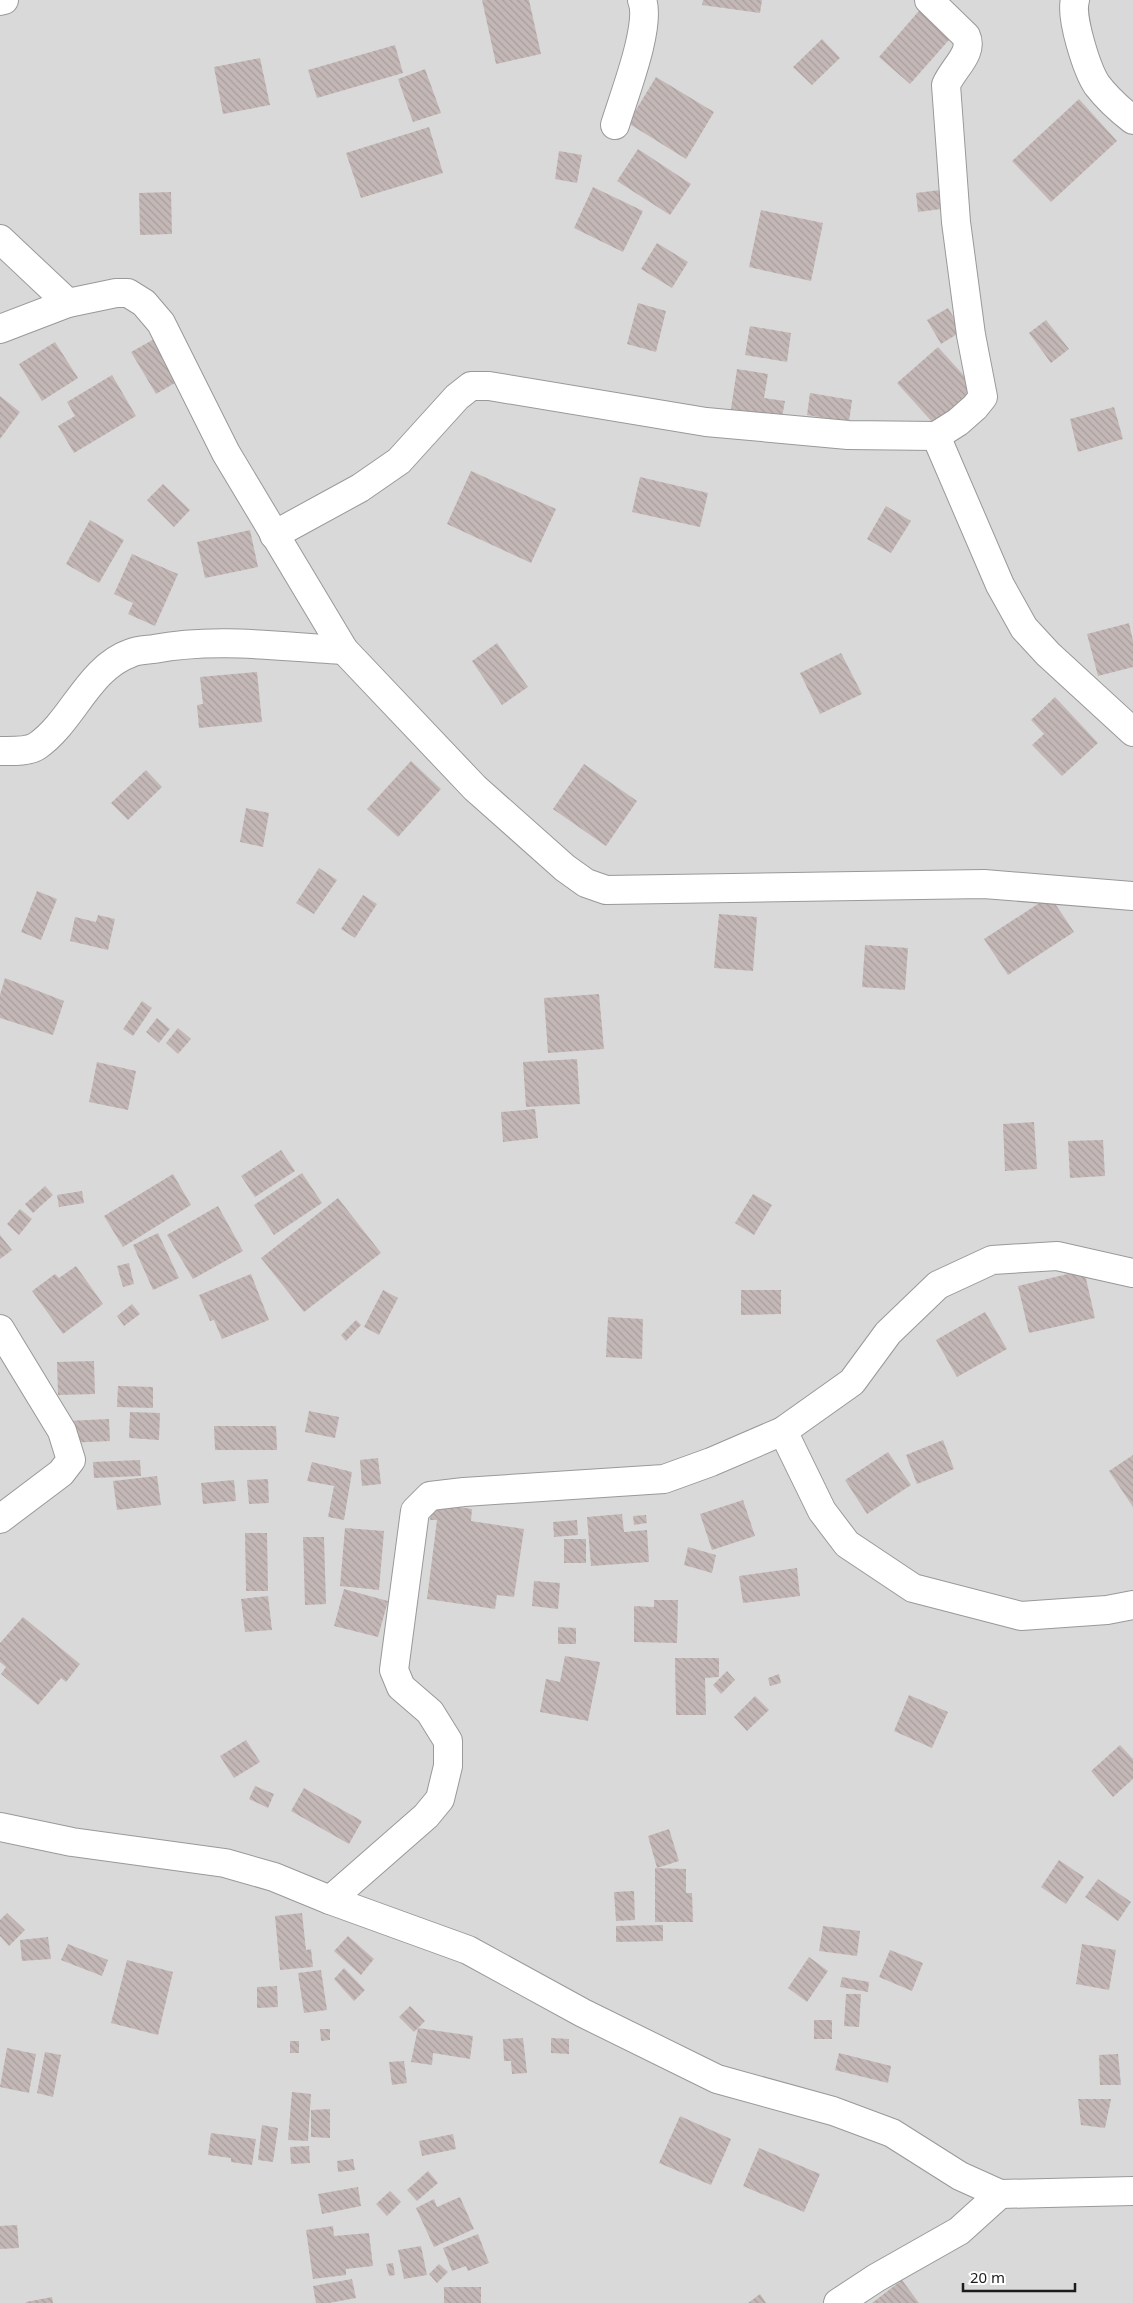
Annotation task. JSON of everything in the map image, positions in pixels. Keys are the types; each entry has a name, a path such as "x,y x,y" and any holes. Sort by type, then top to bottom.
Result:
{"street":[{"path":"0,1 4,0"},
{"path":"615,126 641,35 645,6 642,0"},
{"path":"274,535 360,488 399,461 457,397 471,386 489,386 706,422 848,435 936,436 970,412 983,397 971,335 956,222 946,85 952,72 968,51 969,42 966,36 929,0"},
{"path":"1074,0 1072,9 1078,34 1096,84 1120,110 1133,120"},
{"path":"0,239 68,304"},
{"path":"0,328 68,304 116,293 128,293 144,303 161,323 226,453 344,650 475,788 565,868 586,883 606,890 984,884 1133,896"},
{"path":"936,436 1000,585 1024,628 1048,654 1133,732"},
{"path":"0,752 36,747 56,727 84,691 111,664 131,653 174,645 218,644 344,650"},
{"path":"330,1900 426,1816 440,1799 448,1766 448,1741 430,1712 401,1687 394,1670 415,1511 430,1496 464,1492 664,1479 783,1432 852,1382 888,1333 938,1285 992,1260 1057,1256 1133,1273"},
{"path":"0,1329 62,1431 71,1460 61,1473 0,1519"},
{"path":"783,1432 822,1511 847,1544 913,1588 1021,1616 1107,1610 1133,1605"},
{"path":"0,1827 72,1842 224,1863 274,1877 330,1900 468,1950 584,2013 717,2079 833,2111 892,2133 960,2176 1000,2194 1133,2191"},
{"path":"838,2303 876,2278 959,2231 1000,2194"}],"shaded area":[{"path":"0,0 1133,0 1133,2303 0,2303"}],"building":[{"path":"482,0 529,0 541,54 496,64"},
{"path":"703,0 762,0 760,13 702,5"},
{"path":"924,5 956,32 910,84 879,57"},
{"path":"822,39 840,58 812,85 793,67"},
{"path":"395,45 403,73 317,98 308,70"},
{"path":"260,58 270,105 223,114 214,67"},
{"path":"425,69 441,113 413,122 398,79"},
{"path":"656,77 714,112 686,159 628,123"},
{"path":"1079,99 1117,141 1051,202 1012,161"},
{"path":"429,127 443,173 361,198 346,153"},
{"path":"638,149 691,184 670,215 617,181"},
{"path":"559,151 582,155 577,183 555,179"},
{"path":"593,187 643,211 623,252 574,228"},
{"path":"940,190 941,209 918,212 916,193"},
{"path":"171,192 172,234 140,235 139,193"},
{"path":"761,210 823,223 811,281 749,267"},
{"path":"657,243 688,262 672,288 641,269"},
{"path":"638,303 666,311 656,352 627,344"},
{"path":"948,308 962,331 941,344 927,320"},
{"path":"1046,320 1069,349 1051,363 1029,333"},
{"path":"750,326 791,333 787,362 745,355"},
{"path":"156,338 180,380 156,394 131,352"},
{"path":"55,342 78,378 42,401 19,364"},
{"path":"938,347 976,389 935,425 897,383"},
{"path":"737,369 768,374 764,398 785,401 781,423 730,415"},
{"path":"112,375 136,416 74,453 58,426 75,416 67,402"},
{"path":"810,393 852,400 849,422 807,415"},
{"path":"0,396 20,412 0,439"},
{"path":"1114,407 1123,439 1078,452 1070,419"},
{"path":"471,471 556,509 531,563 447,524"},
{"path":"640,477 708,493 700,527 632,512"},
{"path":"163,484 190,510 174,527 147,500"},
{"path":"886,506 911,521 891,553 867,539"},
{"path":"90,520 124,540 99,583 66,564"},
{"path":"250,530 258,567 205,578 197,542"},
{"path":"132,554 178,574 155,626 128,614 133,603 114,594"},
{"path":"1129,623 1133,641 1133,667 1098,676 1087,634"},
{"path":"497,643 528,687 502,705 472,661"},
{"path":"841,653 862,694 820,714 800,673"},
{"path":"257,672 262,722 199,728 197,705 203,704 200,677"},
{"path":"1055,697 1098,743 1062,776 1032,745 1044,734 1031,720"},
{"path":"411,761 441,789 398,837 367,809"},
{"path":"584,764 637,801 606,846 553,809"},
{"path":"146,770 162,787 128,820 111,803"},
{"path":"246,808 269,813 263,847 240,842"},
{"path":"319,868 337,880 314,914 296,903"},
{"path":"37,891 57,899 41,940 21,932"},
{"path":"363,895 377,904 355,938 341,929"},
{"path":"1050,896 1074,932 1008,975 984,939"},
{"path":"719,914 757,917 753,971 714,968"},
{"path":"98,915 115,919 108,950 70,941 75,917 96,922"},
{"path":"865,945 908,948 905,990 862,987"},
{"path":"5,978 64,1001 53,1035 0,1018 0,995"},
{"path":"599,994 604,1049 548,1053 544,998"},
{"path":"142,1001 152,1008 133,1036 123,1029"},
{"path":"157,1018 170,1029 159,1043 146,1032"},
{"path":"178,1028 191,1039 178,1054 166,1043"},
{"path":"577,1059 580,1104 526,1107 523,1062"},
{"path":"97,1062 136,1071 128,1110 89,1102"},
{"path":"535,1109 538,1138 503,1142 501,1112"},
{"path":"1034,1122 1037,1169 1005,1171 1003,1124"},
{"path":"1103,1140 1105,1176 1070,1178 1068,1141"},
{"path":"281,1150 295,1171 255,1197 241,1176"},
{"path":"302,1173 322,1203 274,1235 254,1205"},
{"path":"173,1174 191,1205 123,1247 104,1216"},
{"path":"45,1186 53,1195 33,1213 25,1204"},
{"path":"82,1191 84,1203 59,1207 57,1195"},
{"path":"753,1194 772,1205 754,1235 735,1223"},
{"path":"338,1198 381,1253 304,1312 261,1258"},
{"path":"218,1206 243,1251 193,1279 167,1235"},
{"path":"20,1209 32,1219 19,1235 7,1224"},
{"path":"158,1233 179,1278 153,1290 133,1245"},
{"path":"0,1235 12,1250 0,1259"},
{"path":"129,1263 134,1284 123,1287 117,1266"},
{"path":"76,1266 103,1304 63,1334 32,1291 55,1274 59,1278"},
{"path":"1084,1270 1095,1318 1029,1333 1018,1286"},
{"path":"251,1274 269,1320 222,1339 214,1320 210,1321 199,1295"},
{"path":"383,1290 398,1298 379,1335 364,1327"},
{"path":"741,1290 781,1290 781,1314 741,1315"},
{"path":"132,1304 140,1314 124,1326 117,1316"},
{"path":"985,1312 1007,1349 957,1377 936,1340"},
{"path":"608,1317 643,1319 642,1359 606,1357"},
{"path":"356,1320 361,1325 346,1341 341,1335"},
{"path":"94,1361 95,1394 58,1395 57,1362"},
{"path":"118,1386 153,1387 153,1408 117,1407"},
{"path":"309,1411 339,1417 335,1438 305,1432"},
{"path":"130,1412 160,1413 159,1440 129,1438"},
{"path":"109,1419 110,1441 67,1443 66,1421"},
{"path":"214,1426 276,1426 277,1450 215,1450"},
{"path":"943,1440 954,1469 917,1484 906,1455"},
{"path":"888,1452 911,1485 867,1514 845,1480"},
{"path":"1133,1455 1133,1507 1109,1471"},
{"path":"378,1458 381,1484 362,1486 360,1460"},
{"path":"140,1460 141,1476 94,1478 93,1462"},
{"path":"312,1462 352,1472 344,1520 328,1517 334,1486 307,1481"},
{"path":"157,1476 161,1505 117,1510 113,1481"},
{"path":"268,1479 269,1503 249,1504 247,1480"},
{"path":"234,1480 236,1501 203,1504 201,1483"},
{"path":"743,1500 755,1536 712,1550 700,1514"},
{"path":"432,1503 472,1509 471,1521 524,1529 514,1597 497,1595 495,1609 427,1599 437,1520 430,1520"},
{"path":"622,1514 624,1532 647,1530 649,1562 591,1566 587,1517"},
{"path":"646,1515 647,1523 634,1525 633,1516"},
{"path":"577,1520 578,1535 554,1537 553,1522"},
{"path":"345,1528 384,1531 379,1590 340,1586"},
{"path":"245,1533 267,1533 268,1591 246,1591"},
{"path":"303,1537 324,1537 326,1604 305,1605"},
{"path":"564,1539 586,1539 586,1563 564,1563"},
{"path":"688,1547 716,1555 712,1573 684,1565"},
{"path":"797,1568 800,1596 743,1603 739,1576"},
{"path":"534,1581 560,1583 558,1609 532,1606"},
{"path":"344,1589 388,1601 378,1637 334,1626"},
{"path":"268,1596 272,1630 245,1632 241,1599"},
{"path":"654,1600 678,1600 677,1643 634,1642 634,1606 654,1607"},
{"path":"23,1617 80,1664 66,1682 61,1678 38,1705 1,1674 6,1667 0,1662 0,1643"},
{"path":"558,1627 576,1628 576,1644 558,1644"},
{"path":"565,1656 600,1662 588,1721 540,1712 546,1679 560,1682"},
{"path":"675,1658 719,1658 719,1677 705,1678 706,1715 676,1715"},
{"path":"727,1671 735,1680 721,1694 713,1685"},
{"path":"779,1674 781,1683 770,1686 768,1678"},
{"path":"909,1695 948,1712 932,1748 894,1731"},
{"path":"755,1696 769,1710 747,1731 734,1717"},
{"path":"246,1740 260,1762 234,1778 220,1756"},
{"path":"1120,1745 1133,1759 1133,1779 1113,1797 1091,1771"},
{"path":"255,1786 274,1794 268,1808 249,1799"},
{"path":"304,1788 362,1821 349,1844 291,1811"},
{"path":"669,1829 679,1861 657,1868 648,1836"},
{"path":"1059,1860 1084,1877 1066,1904 1041,1887"},
{"path":"655,1868 686,1869 686,1893 692,1893 693,1922 655,1922"},
{"path":"1098,1879 1131,1902 1118,1921 1085,1897"},
{"path":"634,1891 635,1920 616,1921 614,1892"},
{"path":"7,1913 25,1930 9,1946 0,1936 0,1920"},
{"path":"302,1913 306,1950 311,1949 313,1967 280,1970 275,1916"},
{"path":"663,1925 663,1941 616,1942 616,1926"},
{"path":"823,1926 860,1931 857,1956 819,1951"},
{"path":"348,1936 374,1959 361,1975 334,1951"},
{"path":"48,1937 51,1959 22,1961 20,1940"},
{"path":"68,1944 108,1960 102,1976 61,1960"},
{"path":"1082,1944 1116,1950 1109,1990 1076,1984"},
{"path":"890,1950 923,1963 912,1991 879,1977"},
{"path":"809,1957 828,1971 807,2002 788,1988"},
{"path":"127,1960 173,1972 158,2035 111,2023"},
{"path":"344,1968 365,1990 354,2001 334,1979"},
{"path":"321,1970 327,2010 304,2013 298,1973"},
{"path":"842,1977 869,1982 868,1992 840,1987"},
{"path":"277,1986 278,2007 257,2008 257,1987"},
{"path":"846,1994 861,1994 859,2027 844,2026"},
{"path":"410,2006 425,2021 414,2032 399,2017"},
{"path":"814,2020 832,2020 832,2039 814,2039"},
{"path":"418,2028 473,2036 470,2059 433,2053 432,2065 411,2062"},
{"path":"320,2029 330,2029 330,2040 321,2041"},
{"path":"523,2038 527,2073 512,2074 511,2061 504,2061 503,2039"},
{"path":"551,2038 569,2039 569,2054 551,2053"},
{"path":"290,2041 299,2041 299,2053 290,2053"},
{"path":"7,2048 36,2054 29,2093 0,2087"},
{"path":"45,2052 61,2055 53,2097 37,2093"},
{"path":"839,2053 891,2066 888,2083 835,2070"},
{"path":"1118,2054 1121,2085 1100,2085 1099,2055"},
{"path":"404,2061 407,2083 392,2085 389,2062"},
{"path":"292,2092 311,2094 308,2141 288,2140"},
{"path":"1078,2099 1111,2099 1105,2128 1081,2125"},
{"path":"330,2109 330,2138 311,2137 311,2110"},
{"path":"680,2116 731,2139 711,2185 659,2163"},
{"path":"262,2125 278,2128 273,2162 258,2160"},
{"path":"211,2133 256,2139 252,2165 231,2162 231,2158 208,2155"},
{"path":"453,2134 456,2149 422,2156 419,2141"},
{"path":"309,2146 310,2163 291,2164 290,2147"},
{"path":"759,2148 820,2174 804,2212 743,2186"},
{"path":"353,2159 355,2170 338,2172 337,2161"},
{"path":"428,2171 438,2183 417,2201 407,2190"},
{"path":"358,2187 361,2206 322,2214 318,2194"},
{"path":"390,2191 401,2202 387,2216 376,2204"},
{"path":"460,2197 474,2229 434,2247 416,2208 434,2199 437,2207"},
{"path":"17,2225 19,2248 0,2249 0,2226"},
{"path":"333,2226 334,2236 369,2233 373,2266 346,2269 346,2275 313,2279 306,2230"},
{"path":"478,2234 489,2263 468,2271 466,2266 452,2271 443,2248"},
{"path":"421,2246 427,2275 404,2279 398,2250"},
{"path":"393,2263 395,2275 389,2276 386,2264"},
{"path":"439,2264 448,2272 437,2283 429,2274"},
{"path":"352,2279 356,2298 329,2303 316,2303 313,2286"},
{"path":"902,2280 919,2303 872,2303"},
{"path":"444,2287 481,2287 481,2303 444,2303"},
{"path":"760,2294 766,2303 748,2303"},
{"path":"52,2297 53,2303 26,2303 26,2302"}]}
